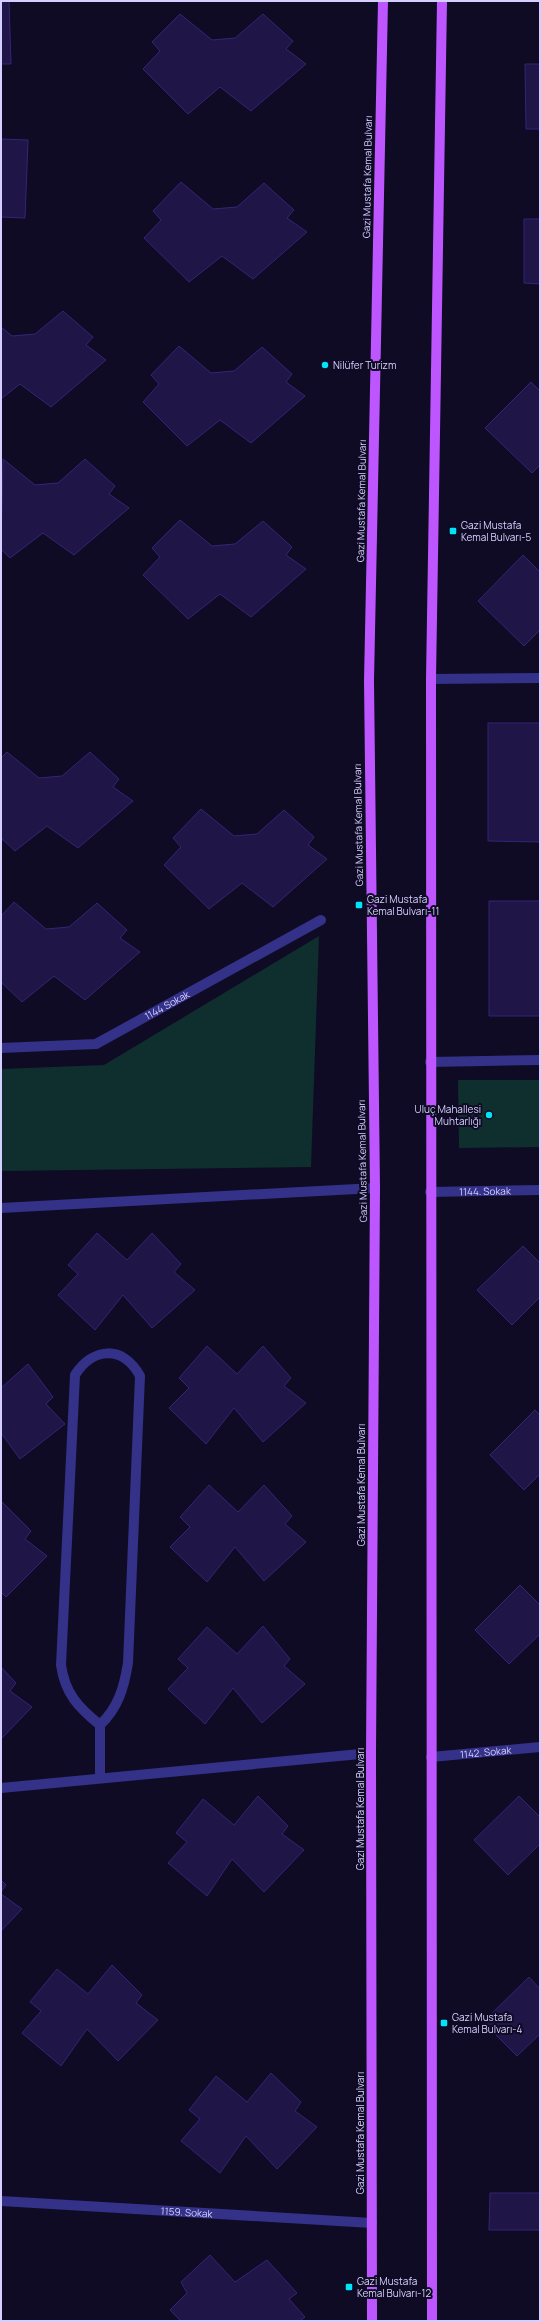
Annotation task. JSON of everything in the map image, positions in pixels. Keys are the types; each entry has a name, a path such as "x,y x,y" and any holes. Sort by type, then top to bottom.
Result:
{"main road":[{"name":"Gazi Mustafa Kemal Bulvarı","path":"372,2321 372,1752 375,1188 369,681 382,1"},
{"path":"432,2321 430,1192 431,679 442,1"}],"street":[{"path":"431,679 540,678"},
{"name":"1144 Sokak","path":"1,1048 96,1044 321,920"},
{"path":"430,1062 540,1060"},
{"path":"1,1208 375,1188"},
{"name":"1144. Sokak","path":"430,1192 540,1190"},
{"path":"100,1726 80,1709 72,1699 66,1689 61,1665 75,1375 82,1364 92,1356 105,1353 116,1354 126,1359 135,1366 140,1376 128,1663 118,1702 111,1714 100,1726 100,1778"},
{"name":"1142. Sokak","path":"431,1757 540,1747"},
{"path":"1,1788 372,1752"},
{"name":"1159. Sokak","path":"1,2202 372,2223"}],"green space":[{"path":"319,936 311,1167 1,1171 1,1069 104,1065"},
{"path":"458,1080 540,1080 540,1147 459,1148"}],"building":[{"path":"1,1 9,1 11,64 1,64"},
{"path":"180,14 212,40 235,38 263,14 293,41 286,49 306,64 251,111 220,87 188,114 143,69 160,51 152,42"},
{"path":"525,64 540,64 540,129 526,129"},
{"path":"1,139 28,140 25,218 1,217"},
{"path":"181,182 213,209 237,207 264,183 294,210 287,218 307,232 253,279 222,256 189,282 144,238 161,220 153,211"},
{"path":"524,219 540,219 540,284 524,283"},
{"path":"63,311 93,337 86,345 106,360 51,407 20,384 1,399 1,327 12,336 35,334"},
{"path":"179,346 211,373 234,371 262,347 292,374 286,382 305,396 251,443 220,420 187,446 143,402 159,384 151,375"},
{"path":"531,382 540,391 540,465 532,473 485,428"},
{"path":"3,459 35,485 58,483 85,459 115,486 109,494 129,508 74,555 43,533 10,558 1,549"},
{"path":"180,520 212,546 235,544 263,521 292,547 286,555 306,569 251,617 220,594 188,619 143,575 160,557 152,548"},
{"path":"523,555 540,572 540,630 524,646 478,601"},
{"path":"488,723 540,723 540,842 488,841"},
{"path":"7,752 39,778 62,776 90,752 119,779 113,787 133,801 78,848 47,826 15,851 1,838 1,758"},
{"path":"201,809 234,836 257,834 284,810 314,837 308,845 327,859 273,907 242,883 209,909 164,865 181,847 173,838"},
{"path":"489,901 540,901 540,1016 489,1016"},
{"path":"14,902 46,929 69,927 97,903 127,930 120,938 140,952 85,1000 54,976 22,1002 1,982 1,916"},
{"path":"97,1233 127,1260 152,1233 181,1264 174,1272 195,1290 152,1328 123,1295 95,1330 58,1295 78,1274 68,1265"},
{"path":"523,1246 540,1263 540,1297 512,1325 477,1290"},
{"path":"207,1346 237,1374 263,1346 291,1378 284,1386 306,1403 263,1442 234,1408 206,1444 169,1408 189,1388 179,1378"},
{"path":"28,1364 53,1397 46,1404 65,1424 20,1459 1,1433 1,1388"},
{"path":"535,1410 540,1415 540,1474 524,1490 490,1455"},
{"path":"209,1485 238,1512 264,1485 292,1516 285,1524 306,1542 264,1581 235,1547 207,1582 170,1547 190,1527 180,1517"},
{"path":"1,1501 31,1531 25,1539 47,1556 6,1597 1,1592"},
{"path":"520,1585 540,1605 540,1634 509,1664 475,1630"},
{"path":"263,1626 290,1659 284,1666 305,1684 262,1723 233,1688 205,1724 168,1689 188,1668 178,1659 207,1627 237,1654"},
{"path":"1,1667 16,1683 10,1691 32,1707 1,1739"},
{"path":"258,1796 288,1826 282,1834 304,1850 264,1892 232,1859 207,1896 168,1863 187,1842 176,1833 203,1799 234,1825"},
{"path":"519,1796 540,1817 540,1844 508,1875 474,1840"},
{"path":"1,1880 6,1885 1,1892"},
{"path":"1,1894 22,1909 1,1931"},
{"path":"112,1965 142,1995 136,2003 158,2020 118,2061 87,2029 61,2066 22,2033 41,2011 30,2002 57,1969 88,1994"},
{"path":"529,1977 540,1989 540,2034 517,2056 483,2022"},
{"path":"271,2073 301,2102 295,2111 317,2127 277,2169 246,2136 220,2173 181,2141 200,2119 189,2110 216,2076 247,2102"},
{"path":"490,2193 540,2193 540,2230 489,2230"},
{"path":"210,2255 235,2282 267,2260 297,2293 289,2299 305,2317 300,2321 181,2321 170,2310 187,2293 181,2282"}],"place":[{"name":"Nilüfer Turizm","path":"325,365"},
{"name":"Gazi Mustafa Kemal Bulvarı-5","path":"453,531"},
{"name":"Gazi Mustafa Kemal Bulvarı-11","path":"359,905"},
{"name":"Uluç Mahallesi Muhtarlığı","path":"489,1115"},
{"name":"Gazi Mustafa Kemal Bulvarı-4","path":"444,2023"},
{"name":"Gazi Mustafa Kemal Bulvarı-12","path":"349,2287"}]}
